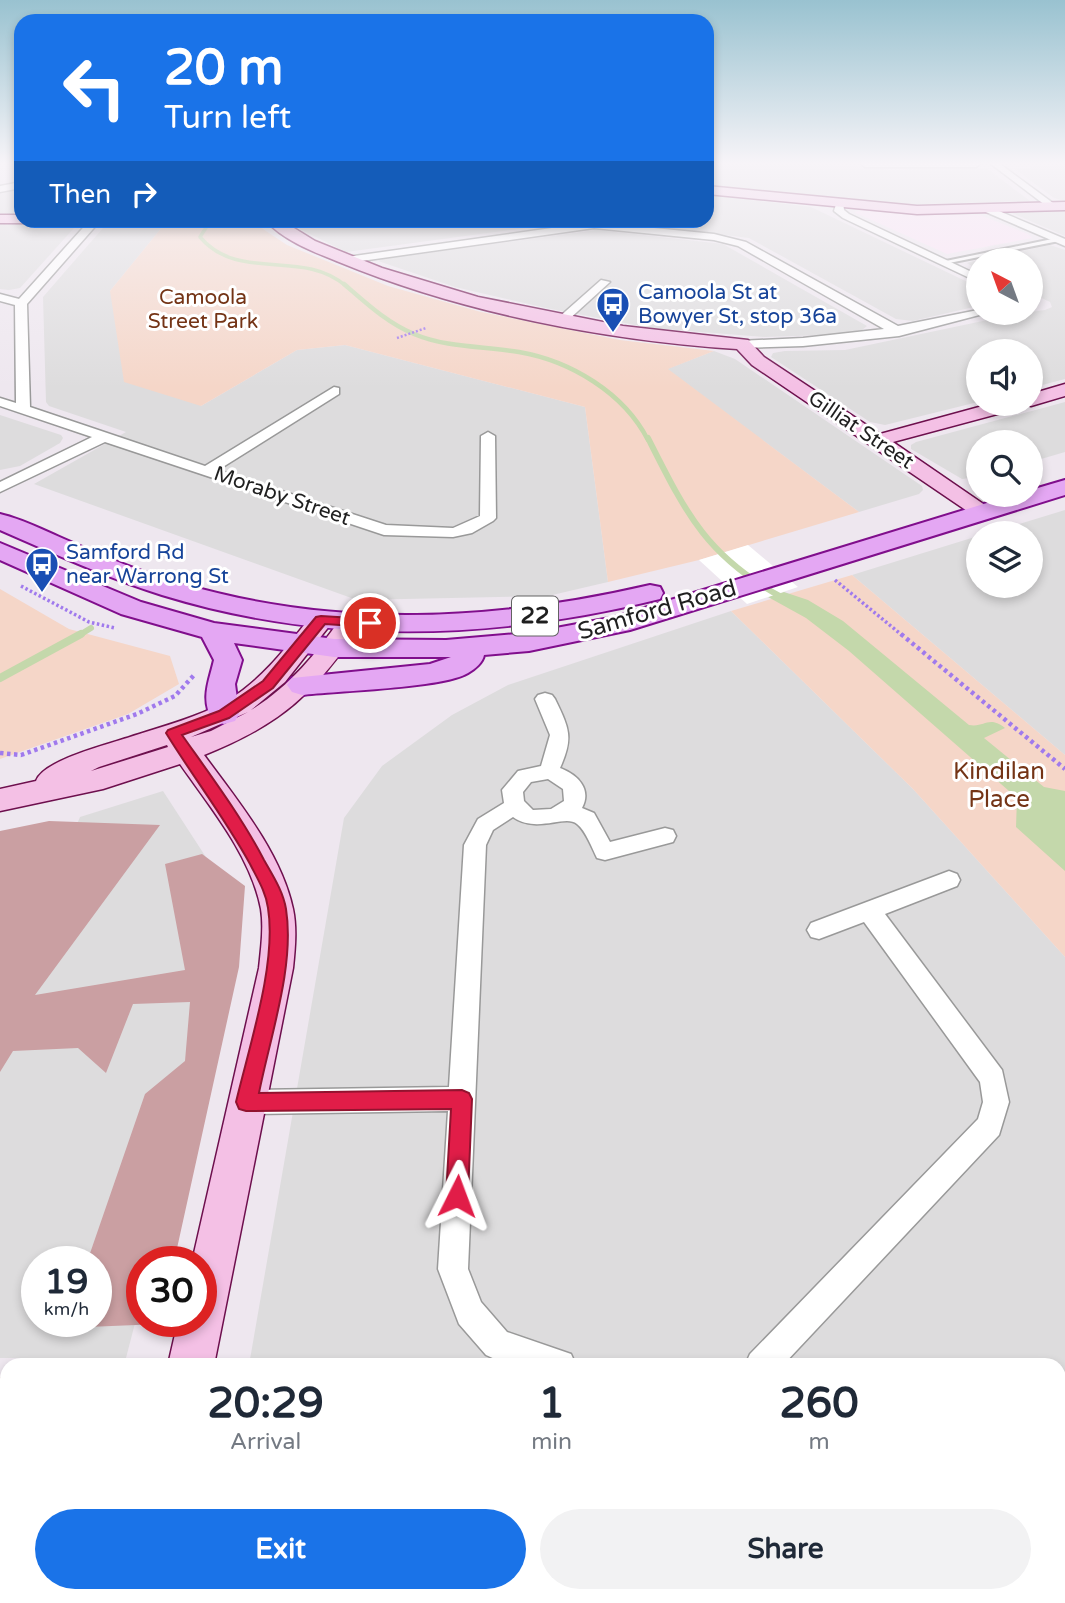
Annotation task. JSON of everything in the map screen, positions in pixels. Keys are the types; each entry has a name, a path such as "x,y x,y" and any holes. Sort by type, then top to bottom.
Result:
{"main road":[{"path":"1043,474 1065,468"},
{"name":"Samford Road","path":"1043,490 1065,487"},
{"name":"Samford Road","path":"0,551 131,608 212,631 301,645 408,650 484,646 594,630 724,582 966,504"},
{"name":"Samford Road","path":"0,521 173,590 250,609 321,620 433,624 526,617 724,582"},
{"path":"212,631 228,660 220,684 224,714"},
{"path":"302,685 456,668 484,646"}],"street":[{"path":"23,409 21,303 79,239"},
{"path":"299,239 347,260 456,296 645,335 742,344 835,341 899,332 966,316"},
{"path":"347,260 497,239"},
{"path":"722,239 742,244 899,332"},
{"path":"896,239 966,273"},
{"path":"562,320 605,282"},
{"path":"0,297 21,303"},
{"name":"Gilliat Street","path":"742,344 758,361 876,441 966,496"},
{"path":"1043,396 1065,390"},
{"path":"208,470 334,391"},
{"name":"Moraby Street","path":"0,402 384,530 412,533 468,531 488,518 488,436"},
{"path":"876,441 969,416"},
{"path":"0,488 105,436"},
{"path":"0,800 28,791 94,781 180,742 268,684 321,620"},
{"path":"180,742 256,722 302,685 334,648 350,622"},
{"path":"545,699 562,733 561,746 548,772"},
{"path":"180,742 243,836 272,889 279,929 276,968 216,1246"},
{"path":"548,772 566,778 576,790 574,804 561,816 541,819 522,813 515,807 511,799 512,790 517,782 536,773 548,772"},
{"path":"515,807 481,828 475,845 453,1269 470,1312 497,1344 539,1358"},
{"path":"569,811 586,819 605,852 665,836"},
{"path":"819,930 949,880"},
{"path":"768,1358 989,1126 996,1102 993,1078 869,911"},
{"path":"246,1102 462,1099"},
{"path":"193,1358 197,1337"}],"lane":[{"path":"944,262 1061,242"}],"path":[{"path":"397,338 426,328"},
{"path":"832,577 1065,769"},
{"path":"0,753 21,755 137,714 175,696 194,676 198,663"}],"shaded area":[{"path":"0,239 64,239 20,288 0,289"},
{"path":"94,239 153,239 110,291 201,406 297,350 345,345 585,407 608,582 548,596 357,600 34,484 126,432 49,406 46,402 43,297"},
{"path":"320,239 445,239 346,252"},
{"path":"532,239 676,239 723,244 867,326 862,330 828,335 764,337 651,328 455,287 378,261"},
{"path":"750,239 877,239 966,281 966,309 913,321 896,319"},
{"path":"913,239 1028,239 966,248 966,250 947,254"},
{"path":"1050,245 1065,250 1065,379 1043,385 1043,339 966,339 966,405 885,425 870,422 771,357 773,353 785,351 845,350 966,325 1043,326 1043,310 1052,307 1050,302 1043,299 1043,248 1036,248"},
{"path":"714,351 735,359 922,486 923,490 919,494 859,512 667,369"},
{"path":"1065,402 1065,452 1043,458 1043,430 966,430 966,478 962,479 911,449 911,445 916,442 1013,416 1043,416 1043,408"},
{"path":"0,415 61,435 63,438 60,443 20,466 0,470"},
{"path":"1065,510 1065,755 852,575 966,540 966,598 1043,598 1043,521 1029,521"},
{"path":"784,592 808,600 843,621 969,725 994,722 1005,728 984,738 1044,787 1065,791 1065,871 1016,827 1017,798 849,651 806,618 768,597"},
{"path":"731,611 913,789 1065,957 1065,1358 250,1358 344,818 382,766 452,715 508,685"},
{"path":"163,791 224,885 145,1246 126,1246 126,1337 131,1337 126,1358 0,1358 0,1009 80,817"},
{"path":"49,821 160,825 35,995 185,970 165,864 202,854 245,886 239,967 178,1246 126,1246 126,1325 112,1326 112,1246 93,1246 145,1094 185,1061 190,1002 133,1004 106,1073 78,1048 13,1051 0,1072 0,831"}],"green space":[{"name":"Camoola Street Park","path":"153,239 278,239 388,286 481,312 620,340 714,351 668,369 859,512 699,560 608,582 585,407 345,345 297,350 201,406 124,382 110,291"},
{"name":"Kindilan Place","path":"852,575 1065,755 1065,957 913,789 731,611"},
{"path":"0,589 69,629 170,656 179,684 128,714 0,759"}],"pier":[{"path":"748,545 798,587 747,604 699,560"}],"waterway":[{"path":"202,239 216,251 233,259 310,269 329,275 346,286"},
{"path":"344,284 386,318 427,339 538,356 576,371 610,394 625,408 648,440"},
{"path":"648,438 687,511 716,549 735,566 783,598"},
{"path":"78,636 91,628"},
{"path":"0,678 81,634"}],"place":[{"name":"Camoola St at Bowyer St, stop 36a","path":"613,334"},
{"name":"Samford Rd near Warrong St","path":"42,594"}],"route":[{"path":"370,623 321,620 268,684 224,714 173,733 243,836 272,889 277,907 279,929 276,968 246,1102 462,1099 457,1196"}]}
